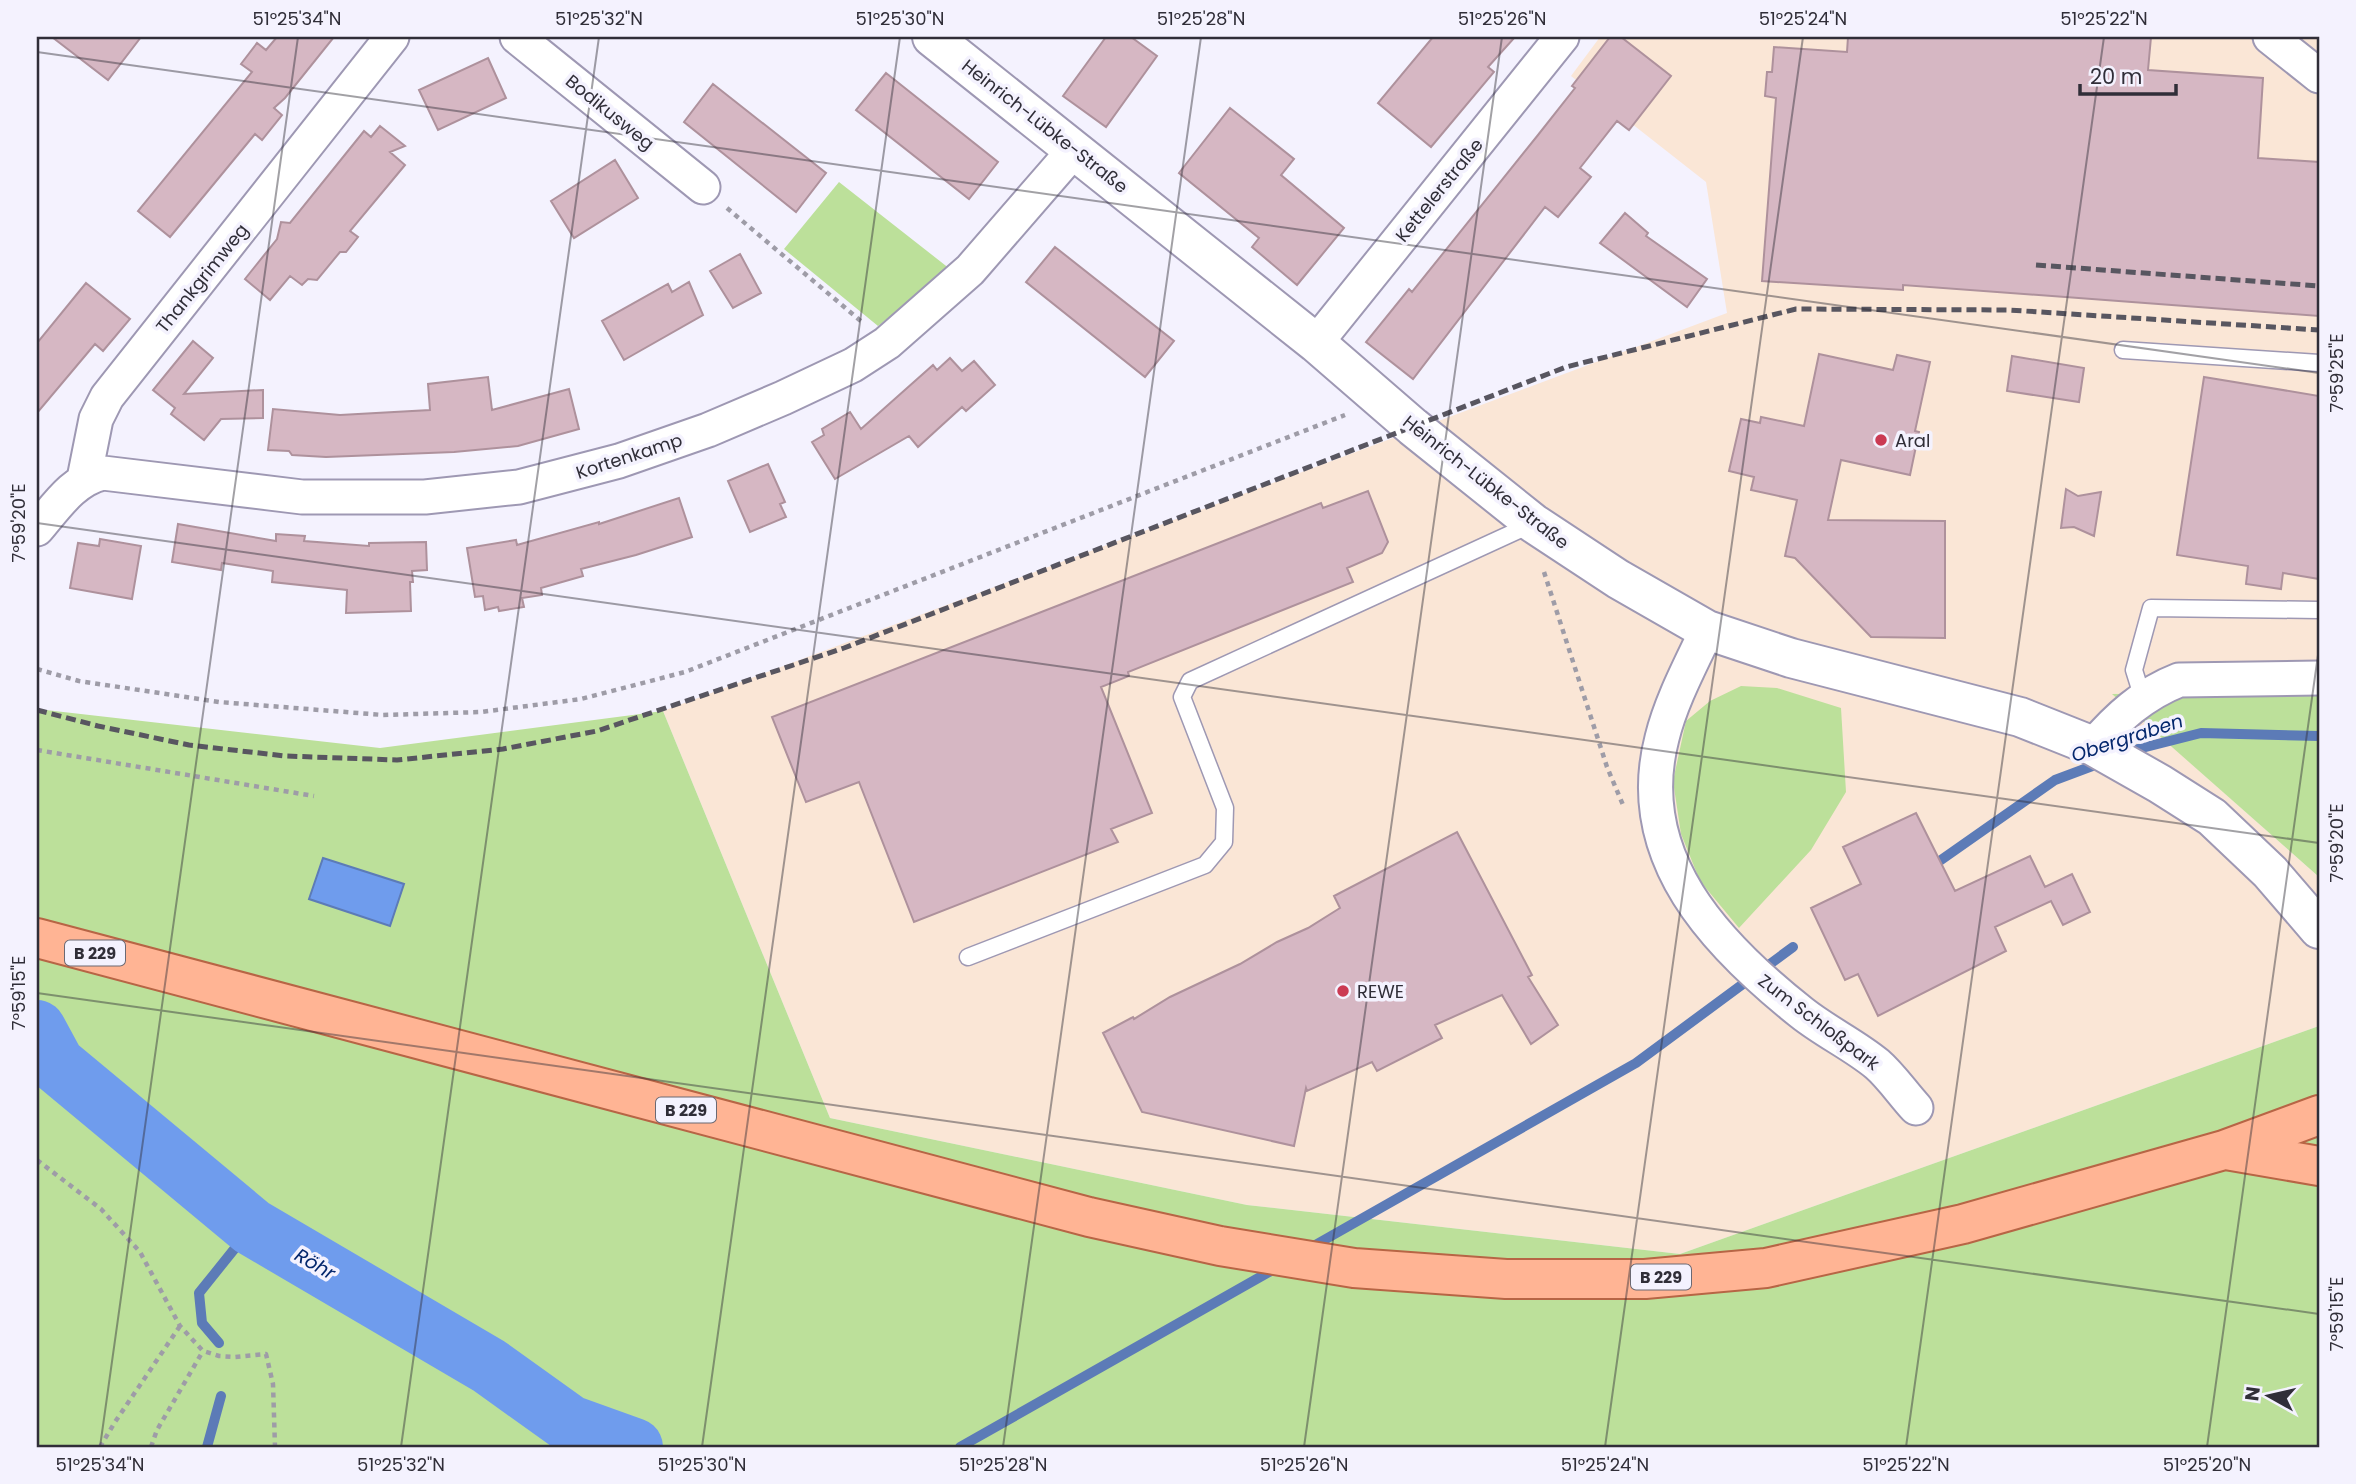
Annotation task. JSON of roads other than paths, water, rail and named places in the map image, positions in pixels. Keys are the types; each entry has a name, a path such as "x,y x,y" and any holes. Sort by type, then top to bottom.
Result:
{"main road":[{"name":"B 229","path":"37,938 1076,1214 1220,1246 1354,1268 1506,1279 1645,1279 1766,1268 1963,1224 2224,1150 2319,1115"},
{"path":"2224,1150 2319,1166"}],"street":[{"name":"Thankgrimweg","path":"84,479 96,419 107,397 392,37"},
{"name":"Bodikusweg","path":"517,37 703,187"},
{"name":"Heinrich-Lübke-Straße","path":"932,37 1316,343 1382,401 1533,523 1618,579 1707,630 1791,658 2020,717 2093,747 2212,817 2270,872 2319,929"},
{"name":"Kettelerstraße","path":"1316,343 1562,37"},
{"path":"2270,37 2319,76"},
{"name":"Kortenkamp","path":"84,479 103,473 116,473 273,494 356,499 425,497 519,487 619,461 719,425 830,376 887,343 970,270 1075,149"},
{"path":"37,529 84,479"},
{"name":"Zum Schloßpark","path":"1707,630 1662,737 1655,778 1657,815 1669,859 1688,897 1755,973 1822,1028 1878,1065 1916,1108"},
{"path":"2093,747 2118,717 2164,686 2194,679 2319,678"}],"lane":[{"path":"2123,350 2319,363"},
{"path":"968,957 1205,865 1224,842 1225,808 1182,697 1190,681 1533,523"},
{"path":"2143,699 2134,670 2151,608 2319,610"}],"water":[{"path":"323,858 404,884 390,926 309,899"}],"waterway":[{"name":"Obergraben","path":"2126,752 2201,733 2319,736"},
{"name":"Obergraben","path":"1931,867 2055,780 2103,762"},
{"path":"1310,1248 1636,1063 1793,947"},
{"name":"Röhr","path":"37,1029 56,1064 252,1227 489,1366 570,1424 634,1447"},
{"path":"219,1343 202,1323 199,1293 252,1227"},
{"path":"960,1447 1276,1268"},
{"path":"207,1447 221,1396"}],"railway":[{"path":"2036,265 2319,286"},
{"path":"37,710 189,745 285,756 397,760 503,749 597,731 844,648 1566,367 1796,309 2009,310 2319,330"}],"place":[{"name":"Aral","path":"1881,440"},
{"name":"REWE","path":"1343,991"}]}
